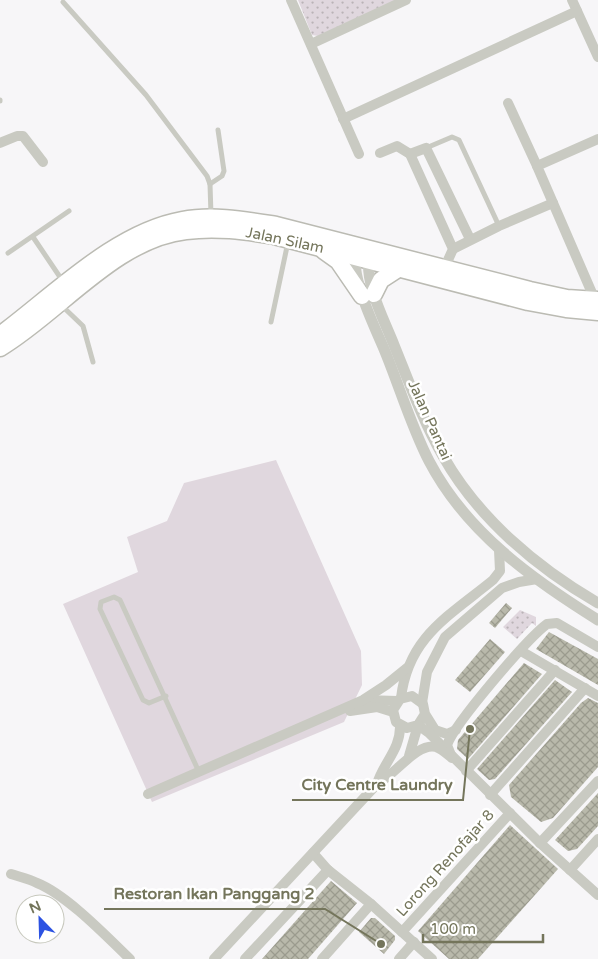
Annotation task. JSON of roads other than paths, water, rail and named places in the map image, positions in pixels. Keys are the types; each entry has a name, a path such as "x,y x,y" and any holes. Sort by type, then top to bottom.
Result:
{"highway":[{"name":"Jalan Silam","path":"0,335 106,253 157,226 183,220 211,218 234,218 276,225 362,252 398,268 528,302 566,309 597,304"},
{"name":"Jalan Silam","path":"0,348 60,304 112,262 161,236 184,231 233,230 318,247 362,252 597,304"},
{"path":"318,247 338,261 368,295 381,280 398,268"}],"street":[{"path":"291,0 359,154"},
{"path":"311,44 406,0"},
{"path":"572,0 576,11 595,43 598,57"},
{"path":"344,119 576,11"},
{"path":"508,104 597,304"},
{"path":"0,143 17,136 23,136 44,162"},
{"path":"537,166 598,139"},
{"path":"380,153 397,146 410,154 453,249"},
{"path":"410,154 426,148 470,240"},
{"path":"444,269 453,249 499,226 553,203"},
{"name":"Jalan Pantai","path":"362,252 368,295 429,461 474,524 500,550 537,579 598,620"},
{"name":"Jalan Pantai","path":"368,295 442,456 462,486 530,558 598,603"},
{"path":"418,725 409,728 400,725 394,719 393,712 399,699 407,668 420,644 431,631 493,580 500,571 500,550"},
{"path":"456,730 447,734 438,732 431,727 422,703 427,672 445,637 502,588 519,582 537,579"},
{"path":"452,758 447,745 456,730 547,624 557,623 598,647"},
{"path":"522,651 598,696"},
{"path":"148,794 363,700 407,668"},
{"path":"466,771 555,670"},
{"path":"490,795 585,688"},
{"path":"363,700 399,699 412,696 422,703"},
{"path":"333,714 369,707 393,712"},
{"path":"407,760 416,737 418,725 425,714"},
{"path":"377,784 380,774 398,743 400,725"},
{"path":"418,725 429,733 452,758 540,843 598,895"},
{"path":"214,959 377,784 386,779 419,750 433,746 452,758"},
{"path":"540,843 598,781"},
{"name":"Lorong Renofajar 8","path":"402,932 510,813"},
{"path":"570,870 598,839"},
{"path":"313,854 328,870 371,904 432,959"},
{"path":"245,959 328,870"},
{"path":"11,874 38,883 51,890 96,926 130,959"},
{"path":"322,959 371,904"},
{"path":"398,959 414,942"}],"lane":[{"path":"63,1 158,110 207,176 210,184 211,218"},
{"path":"210,184 222,176 224,172 218,130"},
{"path":"426,148 452,137 459,140 499,226"},
{"path":"8,254 69,211"},
{"path":"33,237 65,285"},
{"path":"271,322 288,240"},
{"path":"60,304 83,326 93,362"},
{"path":"166,696 149,703 143,700 100,609 99,604 103,601 114,597 120,600 166,696 199,772"}],"place":[{"name":"City Centre Laundry","path":"470,729"},
{"name":"Restoran Ikan Panggang 2","path":"381,944"}]}
